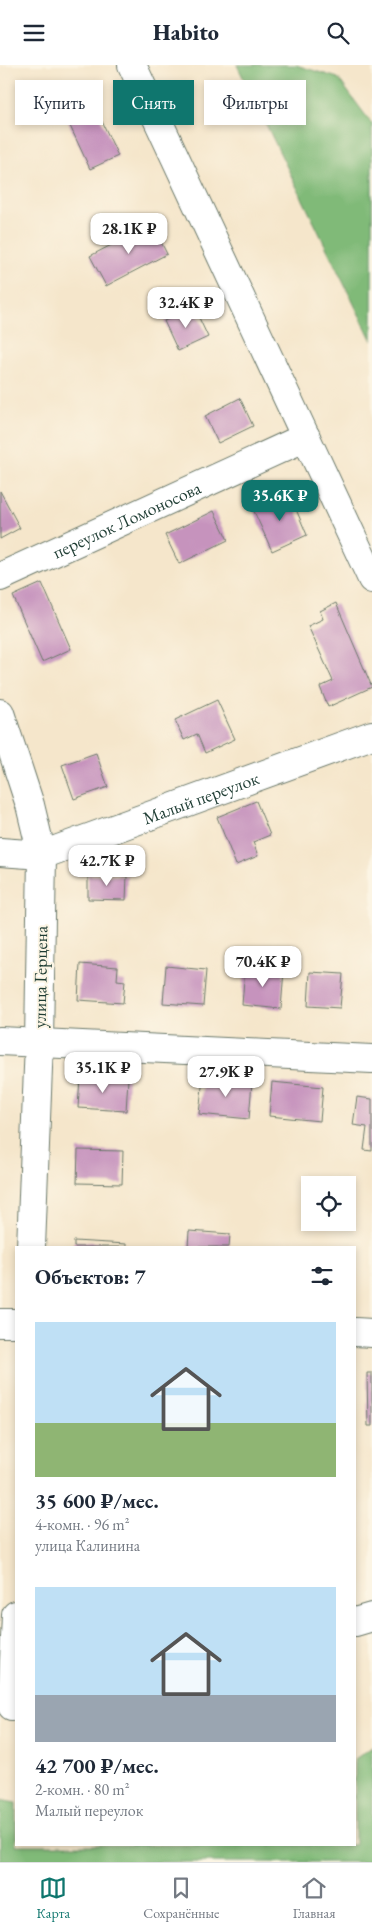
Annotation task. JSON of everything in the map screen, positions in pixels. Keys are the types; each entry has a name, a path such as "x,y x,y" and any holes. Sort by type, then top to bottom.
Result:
{"street":[{"path":"132,65 372,579"},
{"name":"переулок Ломоносова","path":"0,577 306,437"},
{"name":"улица Герцена","path":"0,713 30,805 42,855 39,1042 31,1246"},
{"name":"Малый переулок","path":"0,852 42,855 372,735"},
{"path":"0,1041 372,1059"},
{"path":"0,1323 15,1323"},
{"path":"356,1332 372,1333"},
{"path":"356,1622 372,1617"},
{"path":"10,1707 15,1630"}],"green space":[{"path":"237,65 296,65 338,78 372,124 372,341 266,125 306,125 306,80 244,80"},
{"path":"372,1747 372,1859 368,1862 0,1862 0,1800 15,1803 15,1846 356,1846 356,1758"}],"building":[{"path":"103,124 118,156 90,169 70,125"},
{"path":"152,224 167,254 106,286 90,256"},
{"path":"194,307 208,337 178,351 164,321"},
{"path":"240,398 253,426 218,443 205,416"},
{"path":"0,491 20,528 0,539"},
{"path":"289,493 307,535 272,551 253,509"},
{"path":"214,511 228,540 179,564 165,535"},
{"path":"42,583 71,649 42,662 13,596"},
{"path":"336,603 372,687 328,707 320,687 333,681 308,626 323,619 320,611"},
{"path":"217,700 235,739 205,753 197,734 184,740 175,720"},
{"path":"96,753 108,787 74,799 62,765"},
{"path":"256,801 270,835 253,842 258,856 236,865 217,817"},
{"path":"88,875 127,876 126,900 88,899"},
{"path":"80,964 118,967 117,980 125,981 123,1003 78,1000"},
{"path":"166,966 206,970 203,1006 163,1003"},
{"path":"245,967 284,970 281,1009 242,1005"},
{"path":"310,972 343,974 340,1008 308,1006"},
{"path":"80,1077 128,1079 126,1111 78,1108"},
{"path":"203,1078 252,1082 249,1119 199,1114"},
{"path":"272,1082 323,1087 320,1121 269,1116"},
{"path":"357,1097 372,1099 372,1151 364,1150 367,1127 353,1125"},
{"path":"78,1150 123,1151 122,1184 77,1183"},
{"path":"189,1231 230,1234 229,1246 188,1246"},
{"path":"74,1241 126,1244 126,1246 74,1246"},
{"path":"367,1373 372,1373 372,1426 368,1426"}]}
